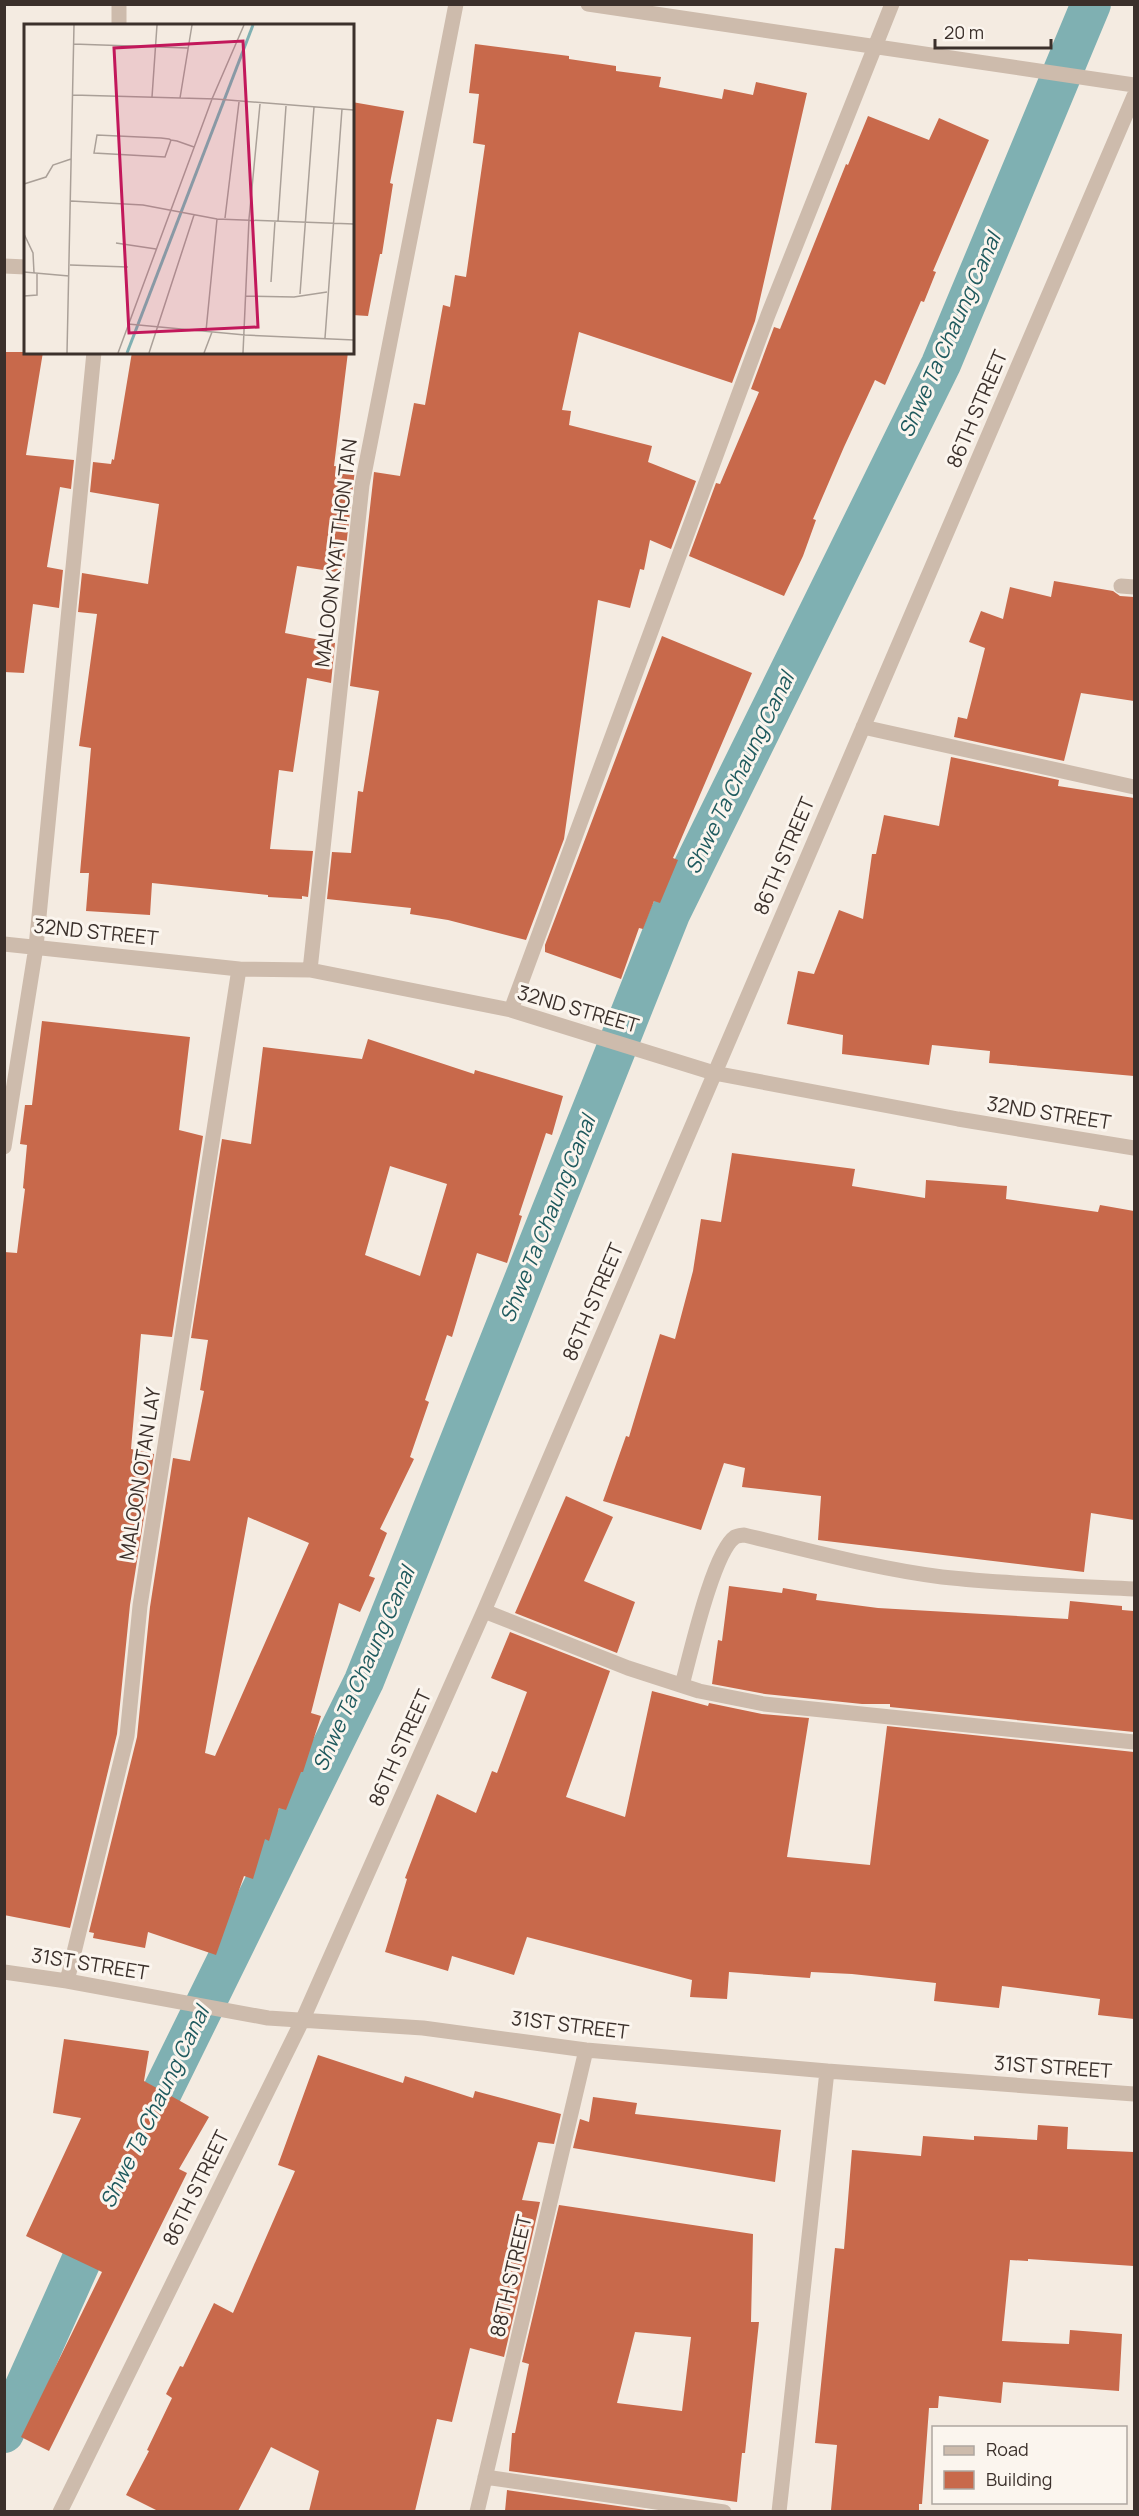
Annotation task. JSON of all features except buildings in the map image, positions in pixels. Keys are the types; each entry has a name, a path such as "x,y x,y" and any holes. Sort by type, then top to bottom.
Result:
{"street":[{"path":"119,4 119,24"},
{"name":"MALOON KYAT THON TAN","path":"310,970 362,485 456,4"},
{"path":"588,4 1134,85"},
{"path":"511,1010 768,315 892,4"},
{"name":"86TH STREET","path":"60,2511 302,2021 484,1611 1134,96"},
{"path":"4,266 24,267"},
{"path":"4,1147 36,947 94,354"},
{"path":"863,727 1134,787"},
{"name":"32ND STREET","path":"4,944 239,969 310,970 511,1010 714,1072 958,1119 1134,1148"},
{"name":"MALOON OTAN LAY","path":"67,1981 127,1736 142,1595 239,969"},
{"path":"682,1685 710,1582 728,1545 736,1537 744,1535 829,1555 940,1576 1065,1586 1134,1588"},
{"path":"484,1611 628,1668 682,1685 764,1704 1134,1742"},
{"name":"31ST STREET","path":"4,1972 67,1981 268,2018 423,2028 586,2050 1134,2094"},
{"name":"88TH STREET","path":"477,2511 586,2050"},
{"path":"779,2511 827,2071"},
{"path":"484,2477 724,2511"}],"waterway":[{"name":"Shwe Ta Chaung Canal","path":"138,2141 364,1681 670,914 941,364 1091,4"},
{"name":"Shwe Ta Chaung Canal","path":"4,2433 103,2212"}]}
